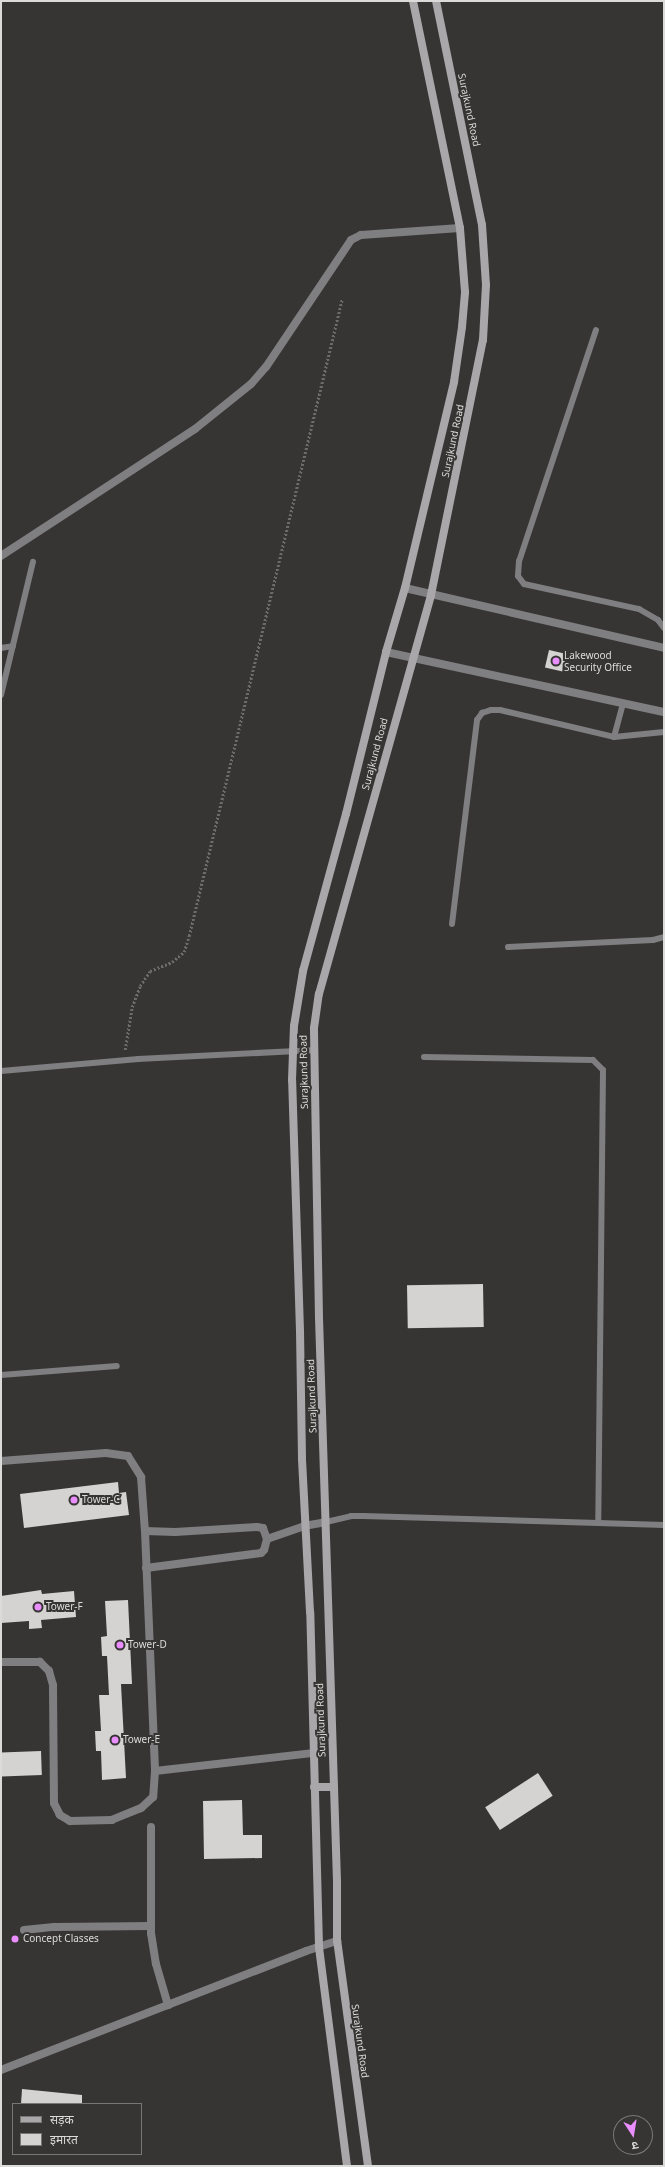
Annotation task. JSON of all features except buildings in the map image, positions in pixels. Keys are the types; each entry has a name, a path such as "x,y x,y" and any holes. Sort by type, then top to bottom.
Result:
{"main road":[{"name":"Surajkund Road","path":"347,2166 319,1946 312,1754 310,1612 304,1526 300,1316 292,1052 295,1020 303,971 346,814 386,652 405,588 454,382 460,347 465,292 460,228 413,1"},
{"name":"Surajkund Road","path":"368,2166 338,1964 337,1881 313,1050 314,1020 319,994 430,595 478,370 483,340 486,285 482,225 436,1"},
{"path":"314,1787 334,1787"}],"street":[{"path":"1,556 195,429 251,384 266,367 351,240 361,235 460,228"},
{"path":"405,588 664,648"},
{"path":"386,652 664,712"},
{"path":"1,1461 106,1453 128,1456 141,1477 145,1531 155,1771 153,1797 141,1808 112,1820 70,1821 60,1815 54,1802 53,1685 49,1671 40,1662 1,1662"},
{"path":"266,1539 304,1526 326,1522"},
{"path":"145,1531 175,1532 257,1527 262,1528 266,1539 264,1550 261,1553 146,1568"},
{"path":"155,1771 312,1754"},
{"path":"151,1827 151,1926 156,1964 168,2005"},
{"path":"24,1930 61,1927 151,1926"},
{"path":"1,2070 319,1946 337,1941"}],"lane":[{"path":"596,330 519,561 518,576 524,584 639,609 658,620 664,628"},
{"path":"1,695 33,562"},
{"path":"1,648 13,646"},
{"path":"614,737 623,703"},
{"path":"452,924 477,720 482,713 491,710 500,710 614,737 664,732"},
{"path":"508,947 653,940 664,937"},
{"path":"1,1071 124,1060 313,1050"},
{"path":"424,1056 593,1060 603,1070 598,1523"},
{"path":"1,1375 117,1366"},
{"path":"326,1522 351,1516 363,1516 664,1525"}],"path":[{"path":"124,1060 132,1007 140,986 150,971 172,962 184,952 189,936 342,299"}],"place":[{"name":"Lakewood Security Office","path":"556,661"},
{"name":"Tower-C","path":"74,1500"},
{"name":"Tower-F","path":"38,1607"},
{"name":"Tower-D","path":"120,1645"},
{"name":"Tower-E","path":"115,1740"},
{"name":"Concept Classes","path":"15,1939"}]}
